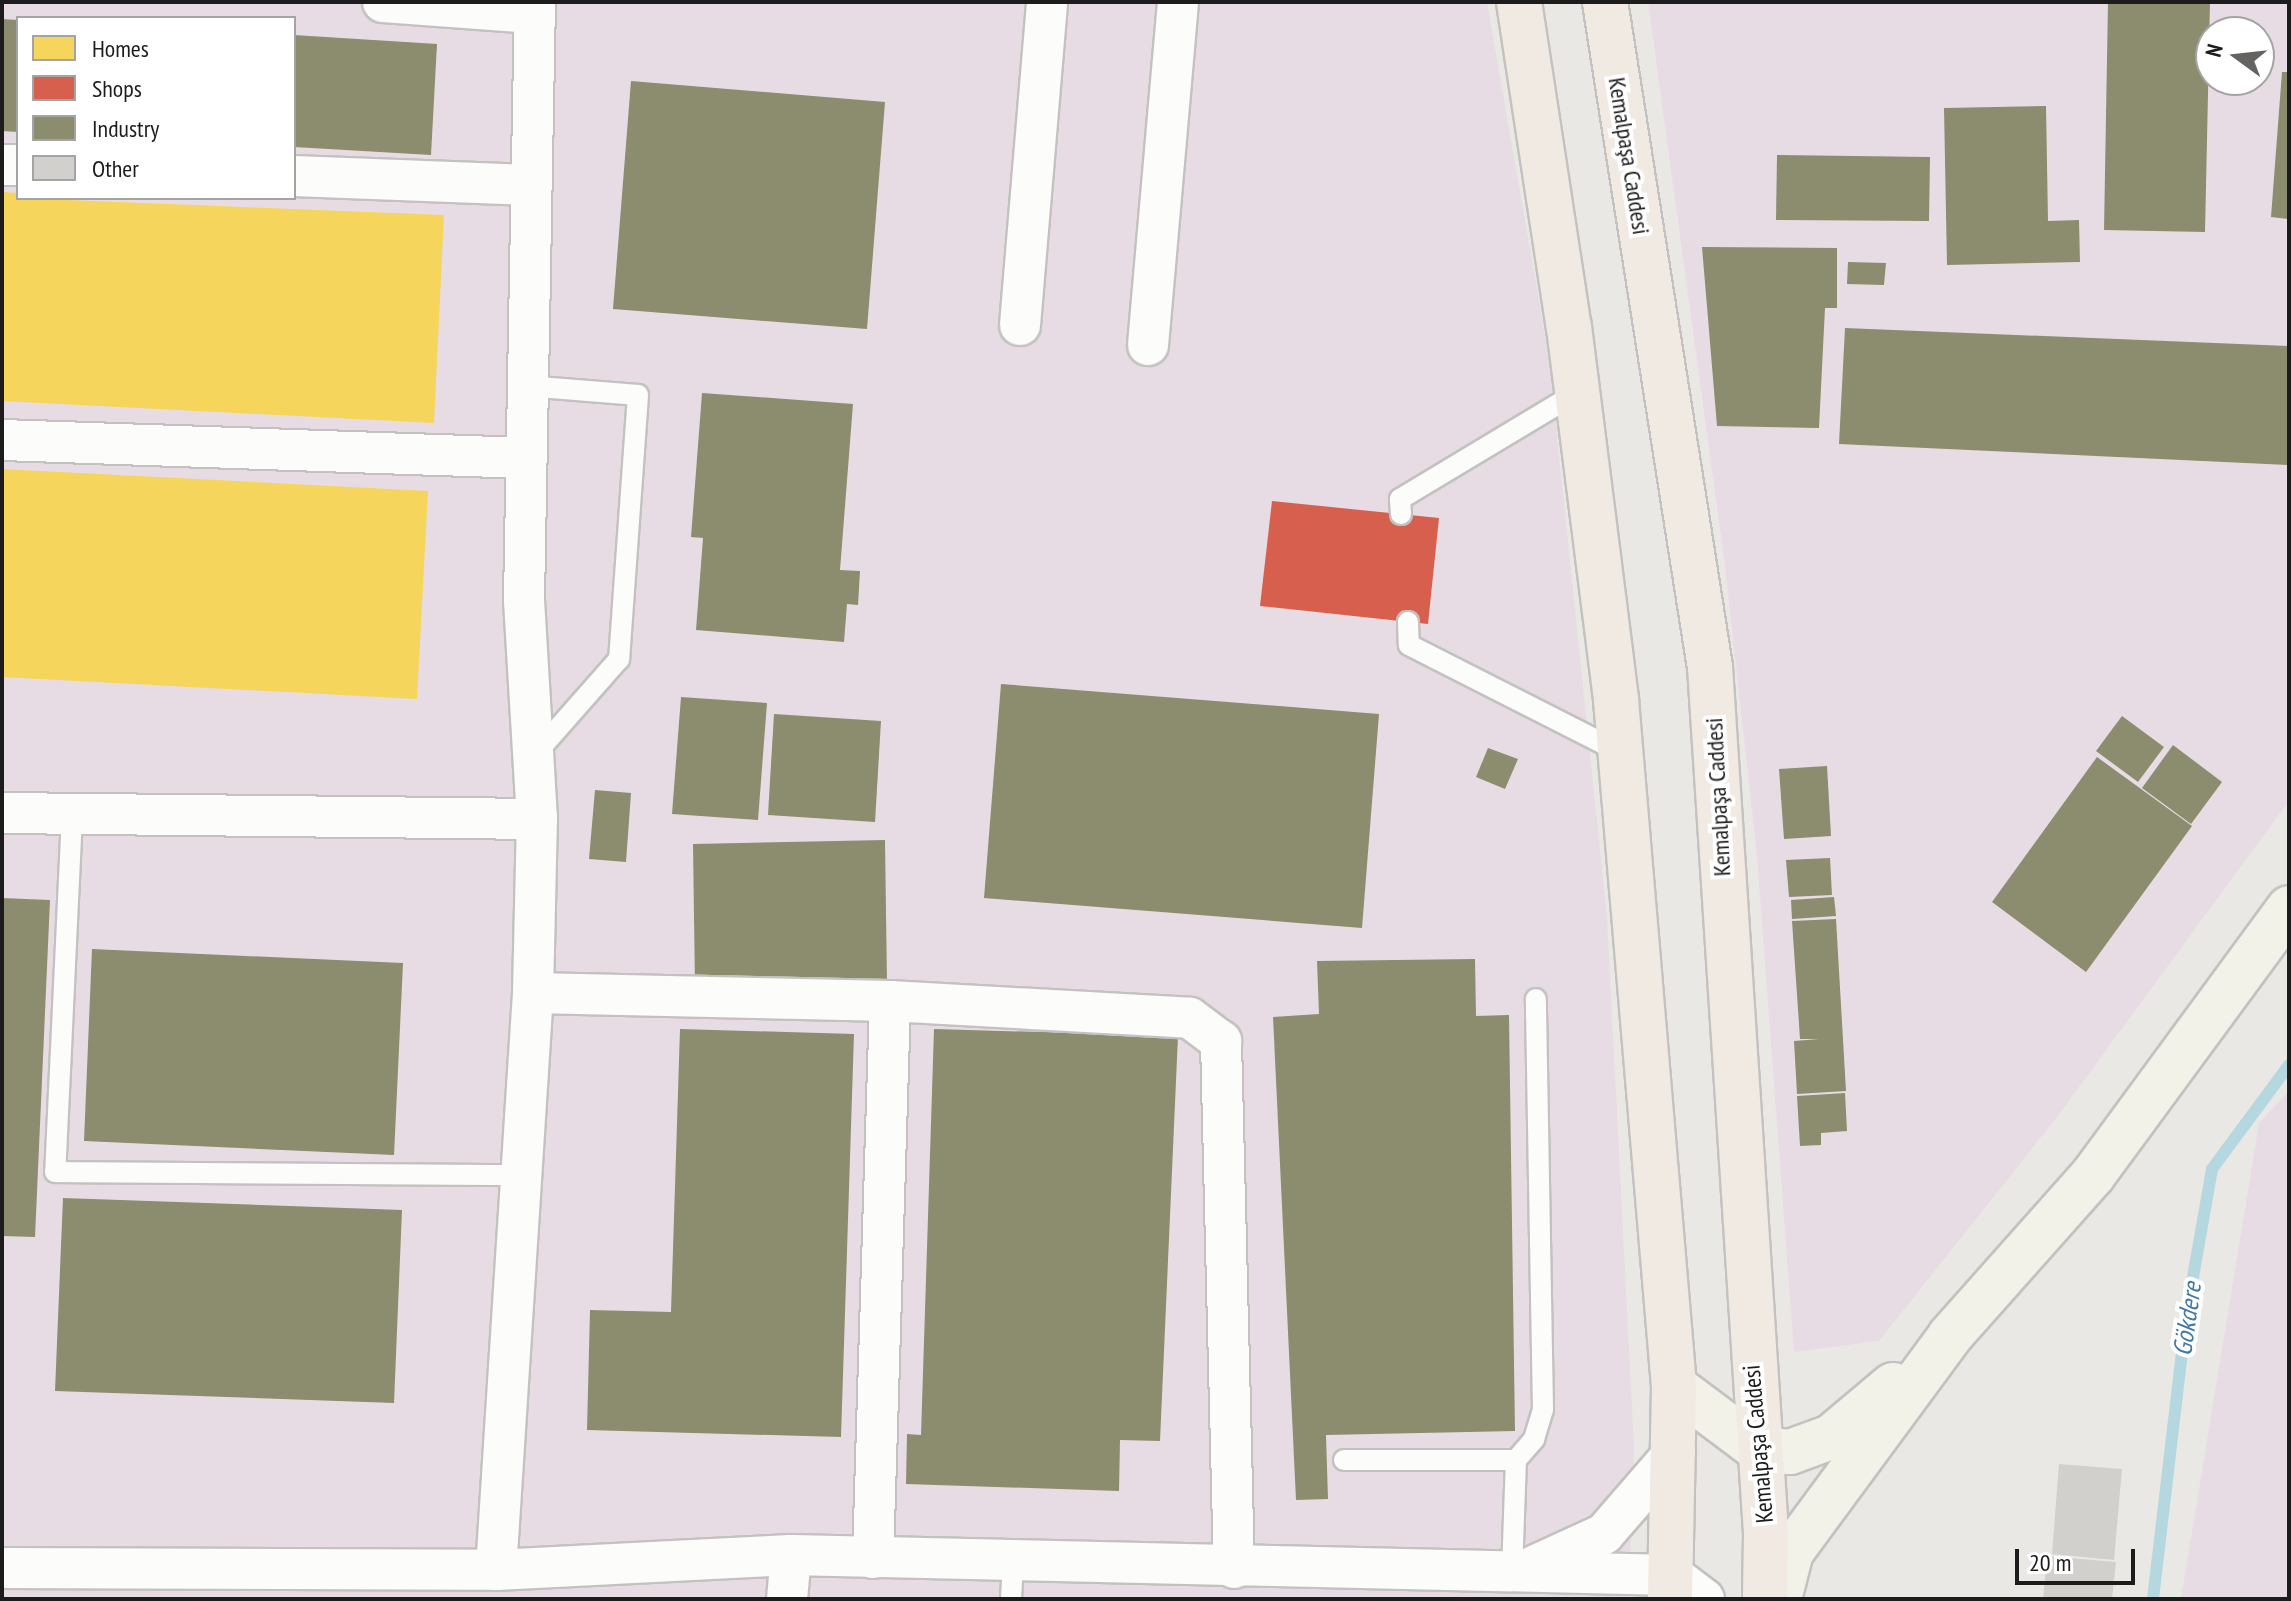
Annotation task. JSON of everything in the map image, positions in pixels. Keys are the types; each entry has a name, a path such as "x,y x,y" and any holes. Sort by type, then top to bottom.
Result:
{"main road":[{"path":"1519,2 1578,392 1620,752 1674,1386 1682,1591"},
{"name":"Kemalpaşa Caddesi","path":"1605,2 1710,667 1757,1448 1766,1534 1765,1599"},
{"path":"1779,1599 1791,1552 1950,1336 2093,1175 2289,908"},
{"path":"1674,1386 1757,1448 1790,1452 1831,1437 1950,1336"}],"street":[{"path":"383,2 534,7 524,600 537,819 533,993 496,1570"},
{"path":"1020,325 1047,2"},
{"path":"1148,345 1178,2"},
{"path":"296,176 530,185"},
{"path":"2,440 526,458"},
{"path":"2,813 537,819"},
{"path":"533,993 890,1001 1190,1018 1221,1041 1234,1568"},
{"path":"873,1558 890,1001"},
{"path":"1514,1573 1604,1534 1675,1452"},
{"path":"787,1599 791,1555"},
{"path":"2,1568 145,1583 496,1570 599,1582 791,1555 873,1558 1012,1581 1234,1568 1514,1573 1682,1591"},
{"path":"1514,1573 1554,1599"}],"lane":[{"path":"527,386 638,395 619,659 533,756"},
{"path":"1401,514 1400,499 1578,392"},
{"path":"1408,622 1409,645 1620,752"},
{"path":"72,816 55,1172 521,1175"},
{"path":"1514,1573 1516,1460 1534,1439 1543,1410 1536,999"},
{"path":"1344,1460 1516,1460"}],"shaded area":[{"path":"2,2 1487,2 1549,358 1607,917 1634,1446 1629,1599 2,1599"},
{"path":"1648,2 2289,2 2289,801 2057,1117 1879,1341 1794,1352 1757,856 1725,566"},
{"path":"2289,1091 2289,1599 2181,1599 2259,1123"}],"building: Homes":[{"path":"2,192 16,193 16,200 444,215 434,423 2,401"},
{"path":"2,469 428,491 417,699 2,677"}],"building: Shops":[{"path":"1272,501 1439,518 1428,624 1260,606"}],"building: Industry":[{"path":"2108,2 2210,2 2210,16 2195,16 2195,96 2208,96 2205,232 2104,230"},
{"path":"2,19 16,20 16,132 2,131"},
{"path":"296,35 437,44 431,155 296,147"},
{"path":"2282,72 2289,72 2289,219 2271,217"},
{"path":"631,81 885,102 867,329 613,309"},
{"path":"2046,106 2048,221 2079,220 2080,262 1947,265 1944,108"},
{"path":"1777,155 1930,157 1929,221 1776,220"},
{"path":"1702,247 1837,248 1837,308 1825,308 1819,428 1717,426"},
{"path":"1848,262 1886,263 1884,285 1847,284"},
{"path":"1845,328 2289,346 2289,465 1839,444"},
{"path":"702,393 853,404 840,570 860,571 858,605 847,604 844,642 696,630 703,538 691,537"},
{"path":"1001,684 1379,714 1362,928 984,898"},
{"path":"681,697 767,703 758,820 672,814"},
{"path":"774,714 881,721 875,822 768,815"},
{"path":"2122,716 2164,747 2138,782 2096,751"},
{"path":"2173,745 2222,782 2191,824 2142,788"},
{"path":"1488,748 1518,759 1505,789 1476,777"},
{"path":"2097,757 2192,826 2086,972 1992,902"},
{"path":"1827,766 1831,836 1784,839 1779,769"},
{"path":"595,790 631,793 626,862 589,859"},
{"path":"885,840 887,984 695,988 693,844"},
{"path":"1830,858 1832,895 1789,897 1786,860"},
{"path":"1834,897 1836,916 1792,919 1791,900"},
{"path":"2,898 50,900 35,1237 2,1236"},
{"path":"1836,919 1846,1091 1797,1094 1794,1041 1819,1039 1800,1039 1792,921"},
{"path":"92,949 403,963 394,1155 84,1141"},
{"path":"1475,959 1476,1016 1509,1015 1515,1431 1326,1435 1328,1499 1296,1500 1273,1017 1319,1014 1317,961"},
{"path":"680,1029 854,1034 841,1437 587,1430 590,1310 671,1312"},
{"path":"934,1029 1178,1036 1160,1441 1120,1440 1119,1491 906,1484 907,1434 921,1435"},
{"path":"1845,1093 1847,1131 1821,1133 1821,1145 1800,1146 1797,1096"},
{"path":"63,1198 402,1210 394,1403 55,1391"}],"building: Other":[{"path":"2059,1464 2122,1469 2114,1560 2052,1554"},
{"path":"2047,1556 2116,1562 2112,1599 2043,1599"}],"waterway":[{"name":"Gökdere","path":"2153,1599 2187,1311 2212,1169 2289,1065"}]}
